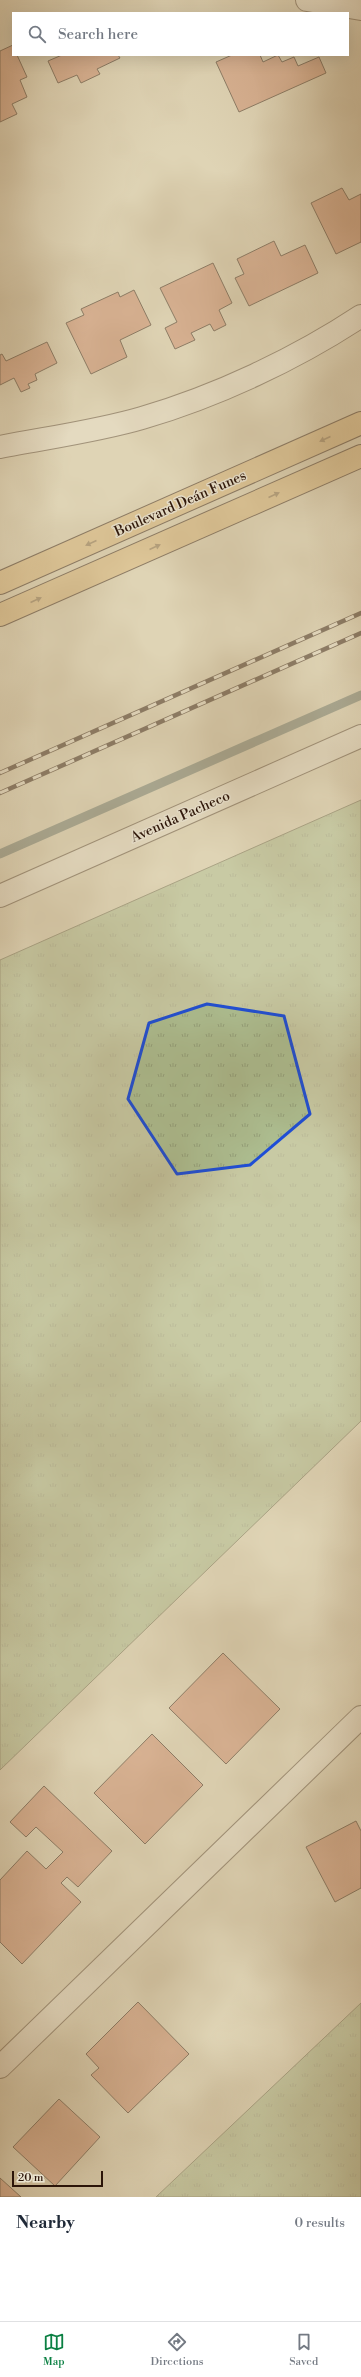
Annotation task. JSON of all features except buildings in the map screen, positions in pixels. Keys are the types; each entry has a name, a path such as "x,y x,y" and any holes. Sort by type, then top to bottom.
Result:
{"main road":[{"name":"Boulevard Deán Funes","path":"0,583 361,423"},
{"path":"0,615 361,456"}],"street":[{"path":"306,0 361,9"},
{"path":"0,447 142,418 238,383 337,332 361,316"},
{"name":"Avenida Pacheco","path":"0,896 361,736"},
{"path":"0,2067 361,1717"}],"highlighted area":[{"path":"207,1004 284,1016 310,1114 250,1165 177,1174 128,1099 149,1023"}],"green space":[{"path":"361,800 361,1421 0,1770 0,960"},
{"path":"361,2003 361,2197 156,2197"}],"waterway":[{"path":"0,854 361,695"}],"railway":[{"path":"0,773 361,613"},
{"path":"0,793 361,633"}]}
